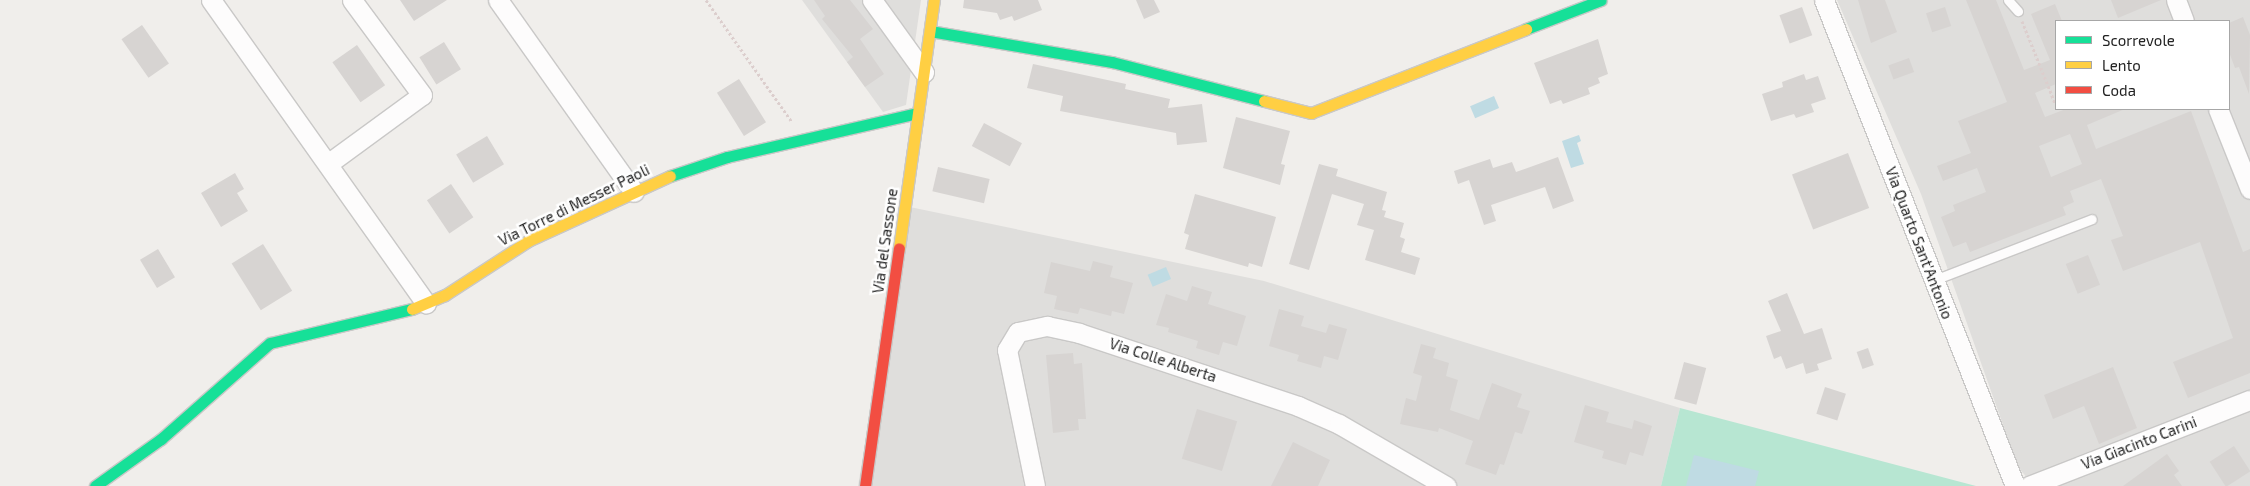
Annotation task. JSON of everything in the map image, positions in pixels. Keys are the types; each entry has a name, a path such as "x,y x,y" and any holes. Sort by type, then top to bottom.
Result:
{"street":[{"path":"212,0 329,163 426,304"},
{"path":"329,163 422,95 352,0"},
{"path":"498,0 634,192"},
{"path":"872,0 924,72"},
{"name":"Via del Sassone","path":"865,486 934,0"},
{"path":"930,31 1112,62 1221,88 1298,112 1311,113 1601,0"},
{"name":"Via Quarto Sant'Antonio","path":"1824,0 2015,486"},
{"path":"2176,0 2184,20"},
{"path":"2218,110 2250,189"},
{"name":"Via Torre di Messer Paoli","path":"95,486 161,439 270,343 426,304 528,241 634,192 714,161 918,113"},
{"name":"Via Colle Alberta","path":"1035,486 1007,350 1018,332 1047,326 1088,336 1298,406 1339,424 1446,486"},
{"name":"Via Giacinto Carini","path":"2029,486 2250,400"}],"lane":[{"path":"2008,0 2018,12"},
{"path":"1934,280 2092,219"}],"path":[{"path":"706,0 804,139"},
{"path":"2018,12 2055,104"}],"shaded area":[{"path":"802,0 921,0 906,105 883,112"},
{"path":"1837,0 2250,0 2250,486 2034,486 2018,467 1921,194"},
{"path":"905,206 1264,281 1680,408 1661,486 858,486"}],"green space":[{"path":"1680,408 1976,486 1661,486"}],"water":[{"path":"1494,96 1499,108 1475,118 1470,106"},
{"path":"1579,135 1581,141 1577,143 1584,164 1571,168 1562,141"},
{"path":"1166,267 1171,279 1153,287 1148,275"},
{"path":"1694,455 1759,471 1755,486 1686,486"}],"building":[{"path":"400,0 447,0 414,21"},
{"path":"814,0 850,0 873,29 860,39 884,74 865,87 847,62 853,57 822,19 825,16"},
{"path":"964,0 1038,0 1042,10 1014,21 1012,16 1000,20 997,13 963,8"},
{"path":"1136,0 1154,0 1160,12 1144,19"},
{"path":"1858,0 1885,0 1897,32 1871,43"},
{"path":"1966,0 1996,0 2024,70 2050,60 2031,14 2055,4 2062,20 2055,20 2055,84 2035,93 2045,117 2063,110 2123,110 2087,125 2096,149 2191,111 2243,252 2250,249 2250,373 2188,398 2173,362 2233,338 2200,242 2123,271 2111,240 2123,236 2101,179 2070,191 2074,202 2063,207 2066,215 1970,252 1966,242 1953,247 1941,217 1955,211 1953,205 1986,192 1977,168 1943,181 1937,166 1971,153 1958,121 2007,102","holes":["2070,134 2082,164 2051,177 2039,146"]},
{"path":"2111,0 2161,0 2118,18"},
{"path":"1802,7 1812,35 1790,43 1779,15"},
{"path":"1945,7 1951,26 1932,32 1926,13"},
{"path":"2243,17 2250,35 2249,94 2239,67 2235,68 2230,55 2230,23"},
{"path":"142,25 169,64 148,78 122,39"},
{"path":"1598,39 1608,74 1598,78 1600,83 1588,88 1590,94 1563,104 1561,100 1550,104 1534,63"},
{"path":"444,42 461,69 436,85 419,57"},
{"path":"357,45 385,85 361,102 332,62"},
{"path":"1909,58 1914,72 1893,80 1888,66"},
{"path":"1033,64 1126,84 1125,89 1170,99 1168,108 1202,104 1207,142 1177,145 1176,133 1060,111 1063,96 1027,88"},
{"path":"1804,74 1806,80 1818,76 1826,99 1811,104 1814,112 1796,118 1794,114 1771,121 1762,94 1783,87 1782,82"},
{"path":"739,79 766,122 744,136 717,93"},
{"path":"1236,117 1290,131 1281,164 1285,165 1280,185 1223,168"},
{"path":"984,123 1022,143 1010,166 972,146"},
{"path":"487,136 504,164 473,183 456,155"},
{"path":"1848,153 1869,208 1813,230 1792,175"},
{"path":"1558,157 1574,201 1553,209 1545,187 1491,205 1496,221 1484,225 1469,180 1458,184 1454,171 1490,159 1493,168 1512,162 1516,172"},
{"path":"1319,164 1338,169 1336,176 1387,192 1382,210 1386,211 1384,217 1404,223 1400,237 1405,239 1401,252 1420,258 1415,275 1365,260 1374,230 1357,225 1364,204 1332,194 1309,270 1289,264"},
{"path":"938,167 990,179 984,203 932,191"},
{"path":"235,173 244,189 237,193 248,211 221,227 201,193"},
{"path":"451,184 473,217 449,233 427,200"},
{"path":"1195,194 1276,217 1262,267 1249,263 1248,267 1185,249 1189,235 1184,233"},
{"path":"263,244 292,291 261,310 232,264"},
{"path":"158,249 175,277 157,288 140,260"},
{"path":"2088,255 2100,285 2078,294 2066,264"},
{"path":"1093,261 1113,266 1110,277 1133,283 1124,314 1112,311 1111,316 1080,308 1078,314 1054,309 1057,296 1044,293 1051,262 1090,271"},
{"path":"1192,286 1212,292 1208,304 1246,316 1237,346 1223,342 1219,355 1196,348 1198,341 1168,332 1169,328 1156,325 1166,294 1187,301"},
{"path":"1787,293 1804,334 1822,328 1832,359 1817,364 1819,370 1806,374 1803,363 1786,369 1781,356 1774,359 1766,336 1781,331 1768,301"},
{"path":"1279,309 1304,316 1301,326 1326,333 1329,324 1347,329 1338,360 1324,356 1321,368 1297,361 1299,355 1269,346"},
{"path":"1421,344 1436,348 1433,358 1449,363 1446,376 1458,380 1450,410 1479,420 1492,383 1522,394 1517,407 1530,411 1522,434 1515,432 1504,465 1500,464 1496,475 1465,464 1473,441 1439,428 1438,432 1400,424 1406,398 1416,401 1422,376 1413,373"},
{"path":"1868,348 1874,365 1863,369 1857,352"},
{"path":"1073,353 1074,364 1082,363 1086,419 1078,419 1079,430 1053,433 1046,355"},
{"path":"1684,362 1706,368 1696,405 1674,399"},
{"path":"2113,367 2137,428 2099,444 2084,406 2053,419 2044,395"},
{"path":"1825,387 1846,394 1837,420 1816,414"},
{"path":"1585,405 1609,412 1606,422 1632,429 1634,420 1652,426 1643,456 1630,452 1626,465 1602,458 1604,451 1574,442"},
{"path":"1197,409 1237,421 1222,471 1182,459"},
{"path":"1293,442 1330,460 1318,486 1271,486"},
{"path":"2234,446 2250,471 2225,486 2210,462"},
{"path":"2167,454 2179,471 2174,475 2182,486 2123,486"}],"traffic: fast":[{"path":"1526,29 1601,0"},
{"path":"930,31 1112,62 1264,101"},
{"path":"670,176 727,157 918,113"},
{"path":"95,486 161,439 270,343 412,309"}],"traffic: slow":[{"path":"899,248 934,0"},
{"path":"1264,101 1311,113 1526,29"},
{"path":"412,309 445,295 528,241 670,176"}],"traffic: jam":[{"path":"865,486 899,248"}]}
